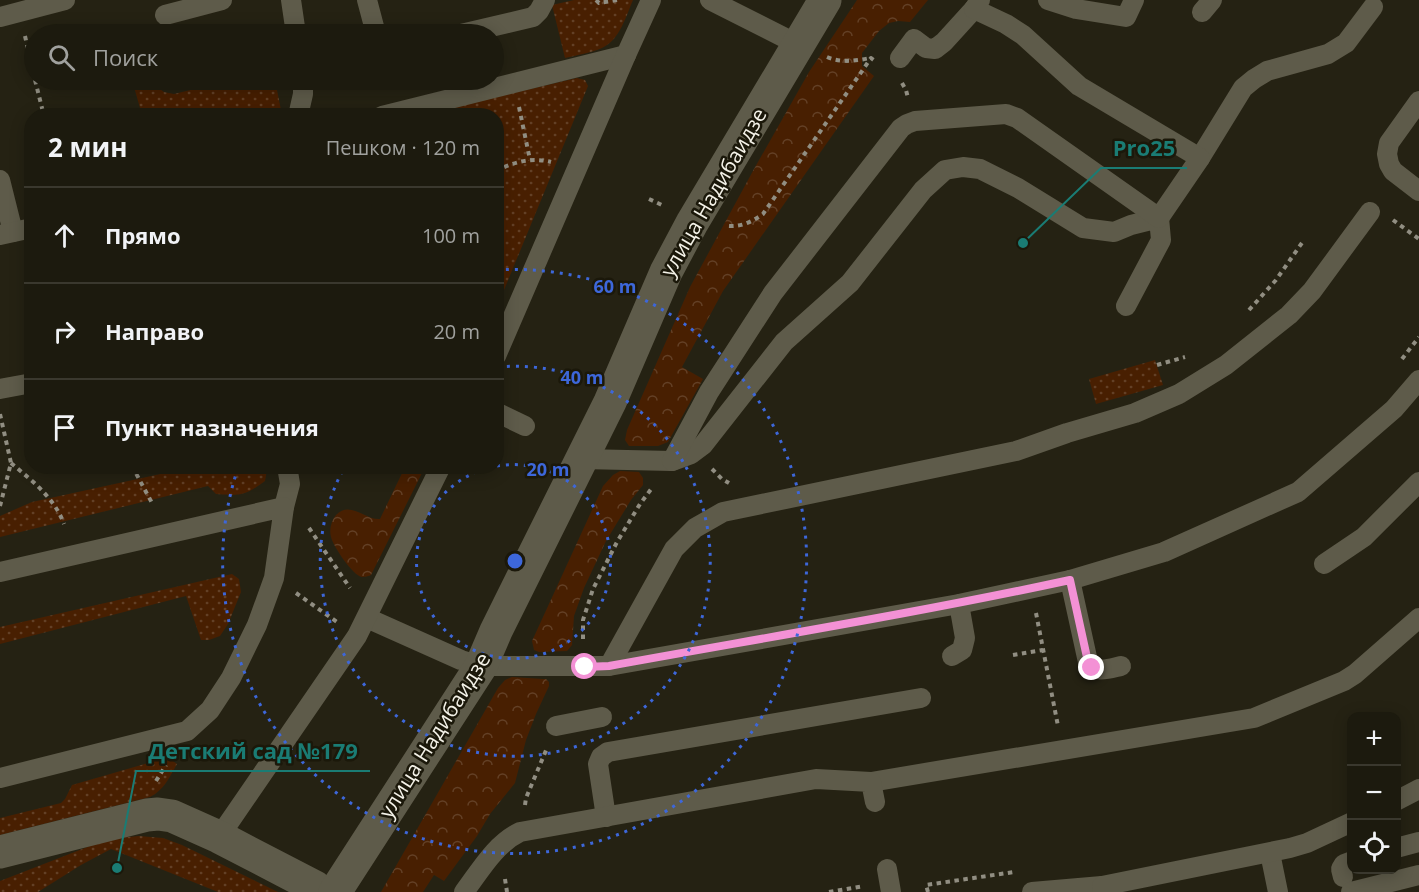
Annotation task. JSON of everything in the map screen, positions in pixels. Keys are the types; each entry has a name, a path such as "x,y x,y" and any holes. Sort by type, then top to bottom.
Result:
{"main road":[{"name":"улица Надибаидзе","path":"335,892 481,666 496,631 610,402 666,272 682,216 799,45 825,0"},
{"path":"0,852 147,814 158,814 172,816 219,837 315,887 320,892"}],"lane":[{"path":"0,17 65,0"},
{"path":"165,15 222,0"},
{"path":"291,0 295,24"},
{"path":"367,0 373,24"},
{"path":"503,24 533,17 545,0"},
{"path":"504,337 651,0"},
{"path":"1048,0 1076,9 1126,18 1134,0"},
{"path":"719,2 799,45"},
{"path":"900,58 914,39 926,48 935,49 944,42 977,4 1023,36 1079,86 1200,158"},
{"path":"582,459 672,461 691,454 703,445 784,342 850,283 923,190 945,171 963,167 980,168 1018,188 1083,228 1114,232 1158,218 1200,158 1243,88 1267,71 1328,54 1346,43 1373,7"},
{"path":"504,85 626,55"},
{"path":"300,108 303,90"},
{"path":"413,108 483,90"},
{"path":"1419,101 1389,143 1387,154 1393,171 1419,191"},
{"path":"672,461 709,392 773,293 901,128 907,124 1006,114 1017,118 1158,218 1161,240 1126,306"},
{"path":"0,180 15,231"},
{"path":"609,666 674,549 695,528 723,512 1016,451 1135,413 1179,394 1226,365 1289,315 1312,291 1370,212"},
{"path":"367,618 462,660 481,666 609,666 959,603 1070,580 1164,552 1298,492 1394,409 1419,380"},
{"path":"0,389 24,384"},
{"path":"504,416 525,426"},
{"path":"219,837 357,636 437,474"},
{"path":"0,778 187,731 210,710 231,678 257,625 274,578 289,475"},
{"path":"1324,564 1364,537 1419,482"},
{"path":"0,572 284,507"},
{"path":"1070,580 1088,662 1092,668 1099,670 1121,666"},
{"path":"952,656 962,650 965,638 959,603"},
{"path":"464,892 500,845 509,837 520,832 816,779 871,782 1254,718 1344,681 1419,618"},
{"path":"606,817 597,764 608,752 921,698"},
{"path":"556,726 602,717"},
{"path":"871,782 875,802"},
{"path":"1401,798 1419,789"},
{"path":"1032,892 1103,889 1270,853 1307,843 1347,824"},
{"path":"1401,847 1419,842"},
{"path":"1270,853 1278,892"},
{"path":"1349,877 1419,875"}],"path":[{"path":"596,0 599,3 617,0"},
{"path":"799,45 834,60 853,61 871,58"},
{"path":"649,199 682,216 734,226 751,222 763,214 876,50"},
{"path":"514,82 530,160"},
{"path":"38,90 42,108"},
{"path":"504,167 530,160 547,160 576,170"},
{"path":"1393,219 1419,239"},
{"path":"1248,311 1276,280 1304,240"},
{"path":"1157,365 1202,352 1209,375"},
{"path":"0,413 11,463 0,506"},
{"path":"585,667 583,620 593,589 616,542 640,504 672,461"},
{"path":"11,463 52,501 64,524"},
{"path":"136,474 152,503"},
{"path":"289,475 309,529 353,592 367,618"},
{"path":"274,578 357,636"},
{"path":"1035,608 1062,750"},
{"path":"1013,655 1043,650"},
{"path":"520,832 526,798 556,726"},
{"path":"134,818 187,731"},
{"path":"928,892 926,885 1018,871"},
{"path":"829,892 889,881"}],"green space":[{"path":"574,0 633,0 622,27 608,44 593,51 565,58 552,5"},
{"path":"857,0 928,0 910,22 889,23 879,31 862,53 862,66 874,76 723,291 682,367 703,379 668,442 658,446 629,446 625,440 627,430 690,287 809,72"},
{"path":"577,78 585,80 588,86 504,290 504,108 450,108"},
{"path":"135,90 161,90 174,94 190,90 277,90 281,108 140,108"},
{"path":"1155,360 1163,385 1096,404 1089,379"},
{"path":"620,471 639,472 643,478 643,485 606,541 584,588 574,616 572,645 567,651 539,652 534,650 532,641 603,486"},
{"path":"160,474 266,474 265,481 242,494 216,494 208,486 0,537 0,516 32,502"},
{"path":"402,474 422,474 371,575 362,577 349,566 335,547 330,529 336,515 347,509 380,519"},
{"path":"232,574 239,579 241,592 228,624 220,636 209,640 201,640 186,596 0,644 0,627"},
{"path":"512,677 546,679 549,682 526,740 515,783 490,814 444,881 434,875 423,892 381,892 498,688 505,680"},
{"path":"162,759 177,764 163,787 150,797 0,835 0,818 61,803 72,785"},
{"path":"139,836 163,838 182,845 278,892 218,892 111,849 38,892 0,892 0,881 108,839"}],"place":[{"name":"Pro25","path":"1023,243"},
{"name":"Детский сад №179","path":"117,868"}],"route":[{"path":"585,667 609,666 959,603 1070,580 1088,662 1092,668"}]}
